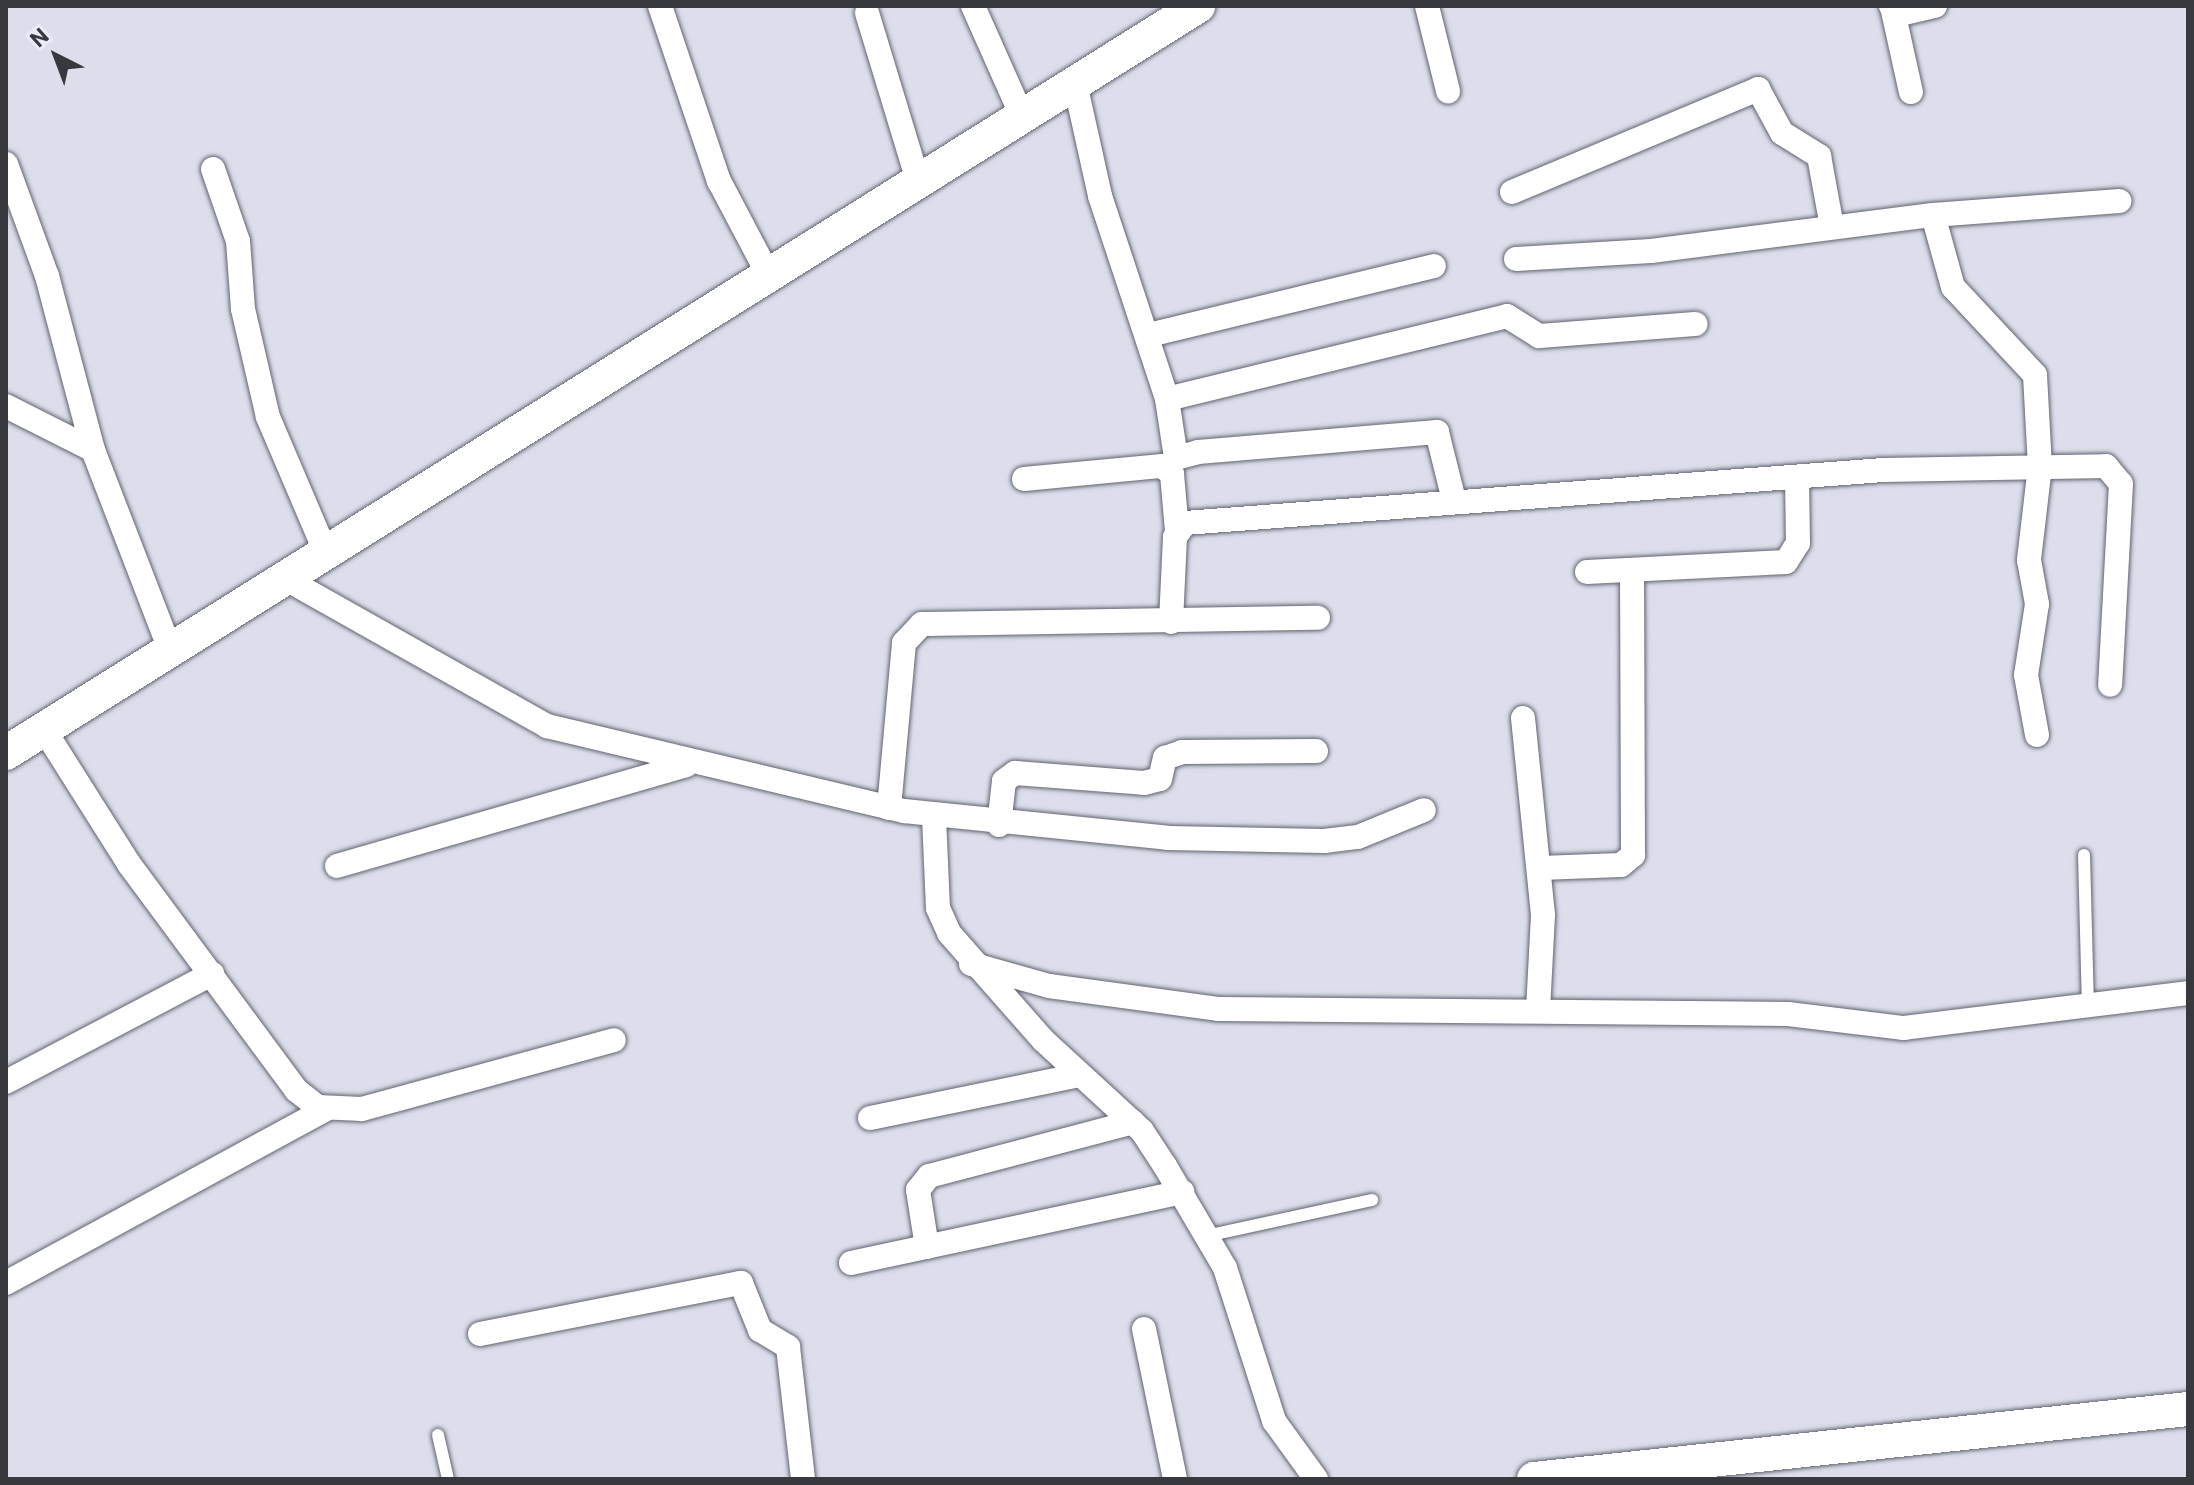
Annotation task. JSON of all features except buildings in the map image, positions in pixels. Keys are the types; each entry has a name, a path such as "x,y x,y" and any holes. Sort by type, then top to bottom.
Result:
{"main road":[{"path":"6,753 1198,6"},
{"path":"1534,1479 2188,1409"}],"street":[{"path":"660,6 719,181 768,274"},
{"path":"973,6 1022,116"},
{"path":"1427,6 1448,91"},
{"path":"1911,92 1892,8 1935,6"},
{"path":"867,13 918,181"},
{"path":"1075,83 1100,196 1149,335 1167,399 1177,531 1171,622"},
{"path":"1512,192 1758,89 1787,138 1819,156 1832,227"},
{"path":"7,168 47,276 93,450 171,652"},
{"path":"213,169 238,241 243,309 268,417 326,553"},
{"path":"1516,259 1933,215 2119,201"},
{"path":"1933,215 1953,287 2035,375 2040,466 2029,560 2037,604 2026,675 2037,735"},
{"path":"1149,335 1434,266"},
{"path":"1167,399 1495,317 1515,318 1539,336 1696,324"},
{"path":"6,406 93,450"},
{"path":"1024,479 1437,432 1454,500"},
{"path":"1177,531 1201,521 1454,500 1797,478 2040,466 2106,466 2119,474 2110,685"},
{"path":"1587,572 1786,562 1798,543 1797,478"},
{"path":"1540,868 1621,865 1633,855 1632,570"},
{"path":"286,579 547,726 889,808 999,825 1324,841 1358,837 1424,810"},
{"path":"889,808 910,631 943,621 1171,622 1318,618"},
{"path":"1523,718 1540,868 1538,1011"},
{"path":"45,731 129,864 296,1090 326,1109"},
{"path":"999,825 1004,781 1015,773 1144,783 1160,779 1165,758 1182,752 1316,751"},
{"path":"337,866 692,763"},
{"path":"934,817 938,908 971,964 1079,1075 1133,1122 1182,1192 1210,1235 1274,1421 1316,1479"},
{"path":"971,964 1049,986 1219,1009 1788,1014 1916,1028 2188,993"},
{"path":"6,1082 212,974"},
{"path":"6,1283 326,1109 362,1109 614,1040"},
{"path":"870,1118 1079,1075"},
{"path":"927,1247 918,1190 929,1176 1133,1122"},
{"path":"851,1263 1182,1192"},
{"path":"480,1334 741,1283 760,1330 788,1347 803,1479"},
{"path":"1144,1329 1175,1479"}],"lane":[{"path":"2084,855 2088,1008"},
{"path":"1210,1235 1372,1200"},
{"path":"438,1435 448,1479"}]}
